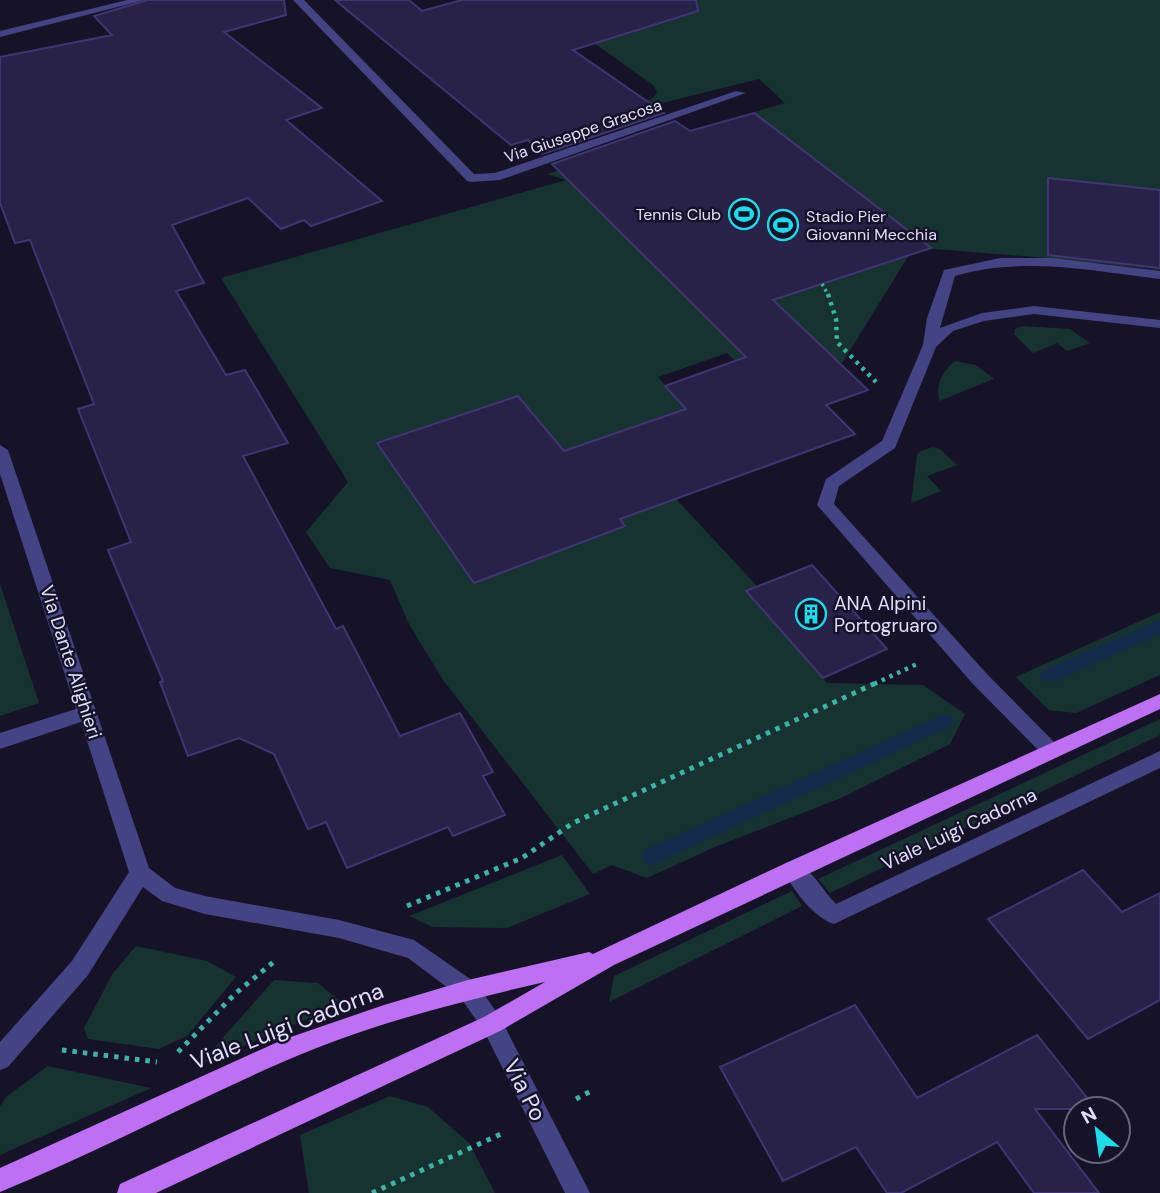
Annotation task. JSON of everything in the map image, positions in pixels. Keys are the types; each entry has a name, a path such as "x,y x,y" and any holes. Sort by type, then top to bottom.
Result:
{"main road":[{"name":"Viale Luigi Cadorna","path":"129,1193 492,1024 606,958 1160,701"},
{"name":"Viale Luigi Cadorna","path":"0,1180 282,1051 384,1015 468,990 606,958"}],"street":[{"path":"0,34 140,0"},
{"name":"Via Giuseppe Gracosa","path":"298,0 471,178 496,177 740,93"},
{"path":"1051,751 953,648 825,505 832,483 889,444 930,345 934,318 949,273 979,263 1018,260 1160,275"},
{"path":"930,345 948,328 982,317 1034,310 1160,324"},
{"name":"Via Dante Alighieri","path":"0,450 140,873"},
{"path":"0,741 88,712"},
{"name":"Viale Luigi Cadorna","path":"793,869 817,900 834,915 1160,759"},
{"path":"0,1059 80,968 140,873 169,895 205,905 339,929 415,950 468,990"},
{"name":"Via Po","path":"468,990 492,1024 578,1193"}],"path":[{"path":"822,284 831,298 839,326 837,342 842,349 883,389 908,400"},
{"path":"403,907 522,858 573,823 953,648"},
{"path":"177,1053 268,963 339,929"},
{"path":"372,1193 590,1091"}],"green space":[{"path":"639,0 1160,0 1160,270 934,249 909,255 841,365 764,390 727,353 658,377 686,409 564,451 676,499 757,586 745,590 827,683 923,685 965,714 950,744 841,798 715,847 647,878 612,865 593,874 443,680 409,624 390,580 330,568 306,532 348,482 221,278 566,180 547,174 785,103 759,79 634,110 654,97 657,92 653,85 563,21"},
{"path":"1023,326 1070,329 1090,343 1067,351 1057,343 1033,353 1014,334 1015,329"},
{"path":"955,361 976,365 994,379 939,401 941,379"},
{"path":"933,447 940,449 957,465 927,476 941,491 911,503 917,455"},
{"path":"0,584 39,703 0,716"},
{"path":"1160,612 1160,675 1076,713 1049,710 1016,677"},
{"path":"1160,719 1160,735 830,893 818,879"},
{"path":"562,855 590,894 507,928 433,927 409,916"},
{"path":"792,891 802,906 609,1002 614,976"},
{"path":"136,946 207,961 236,977 187,1036 159,1049 88,1039 84,1028 113,973"},
{"path":"274,980 318,983 343,1004 199,1065"},
{"path":"48,1066 151,1088 0,1155 0,1106 7,1096"},
{"path":"390,1096 428,1107 469,1143 495,1193 309,1193 300,1135"}],"building":[{"path":"148,0 284,0 286,15 224,32 322,108 286,120 382,201 311,226 304,220 281,229 248,198 172,225 204,283 176,291 226,375 245,370 288,443 243,456 336,629 343,626 400,736 460,713 493,772 483,776 505,815 453,836 448,827 347,868 326,822 308,829 274,754 239,738 188,756 160,682 163,681 108,550 131,542 78,409 94,404 30,240 15,243 0,203 0,57 112,35 94,16"},
{"path":"335,0 409,0 422,11 462,0 696,0 698,11 573,50 664,113 542,154 528,140 511,145"},
{"path":"754,113 931,248 773,300 868,390 826,405 855,434 620,519 625,526 474,583 377,443 518,396 564,451 686,409 665,386 746,357 552,164 675,121 690,131"},
{"path":"1048,178 1160,190 1160,268 1048,255"},
{"name":"ANA Alpini Portogruaro","path":"812,565 887,649 823,678 746,591"},
{"path":"1083,870 1122,912 1160,893 1160,1000 1088,1039 988,919"},
{"path":"855,1005 917,1098 1037,1035 1085,1095 1062,1095 1062,1109 1035,1109 1062,1144 1062,1165 1078,1165 1099,1193 1034,1193 997,1142 901,1193 887,1193 856,1147 783,1181 720,1067"}],"waterway":[{"path":"1049,676 1160,627"},
{"path":"652,856 944,721"}],"place":[{"name":"Tennis Club","path":"744,214"},
{"name":"Stadio Pier Giovanni Mecchia","path":"783,225"},
{"name":"ANA Alpini Portogruaro","path":"811,614"}]}
